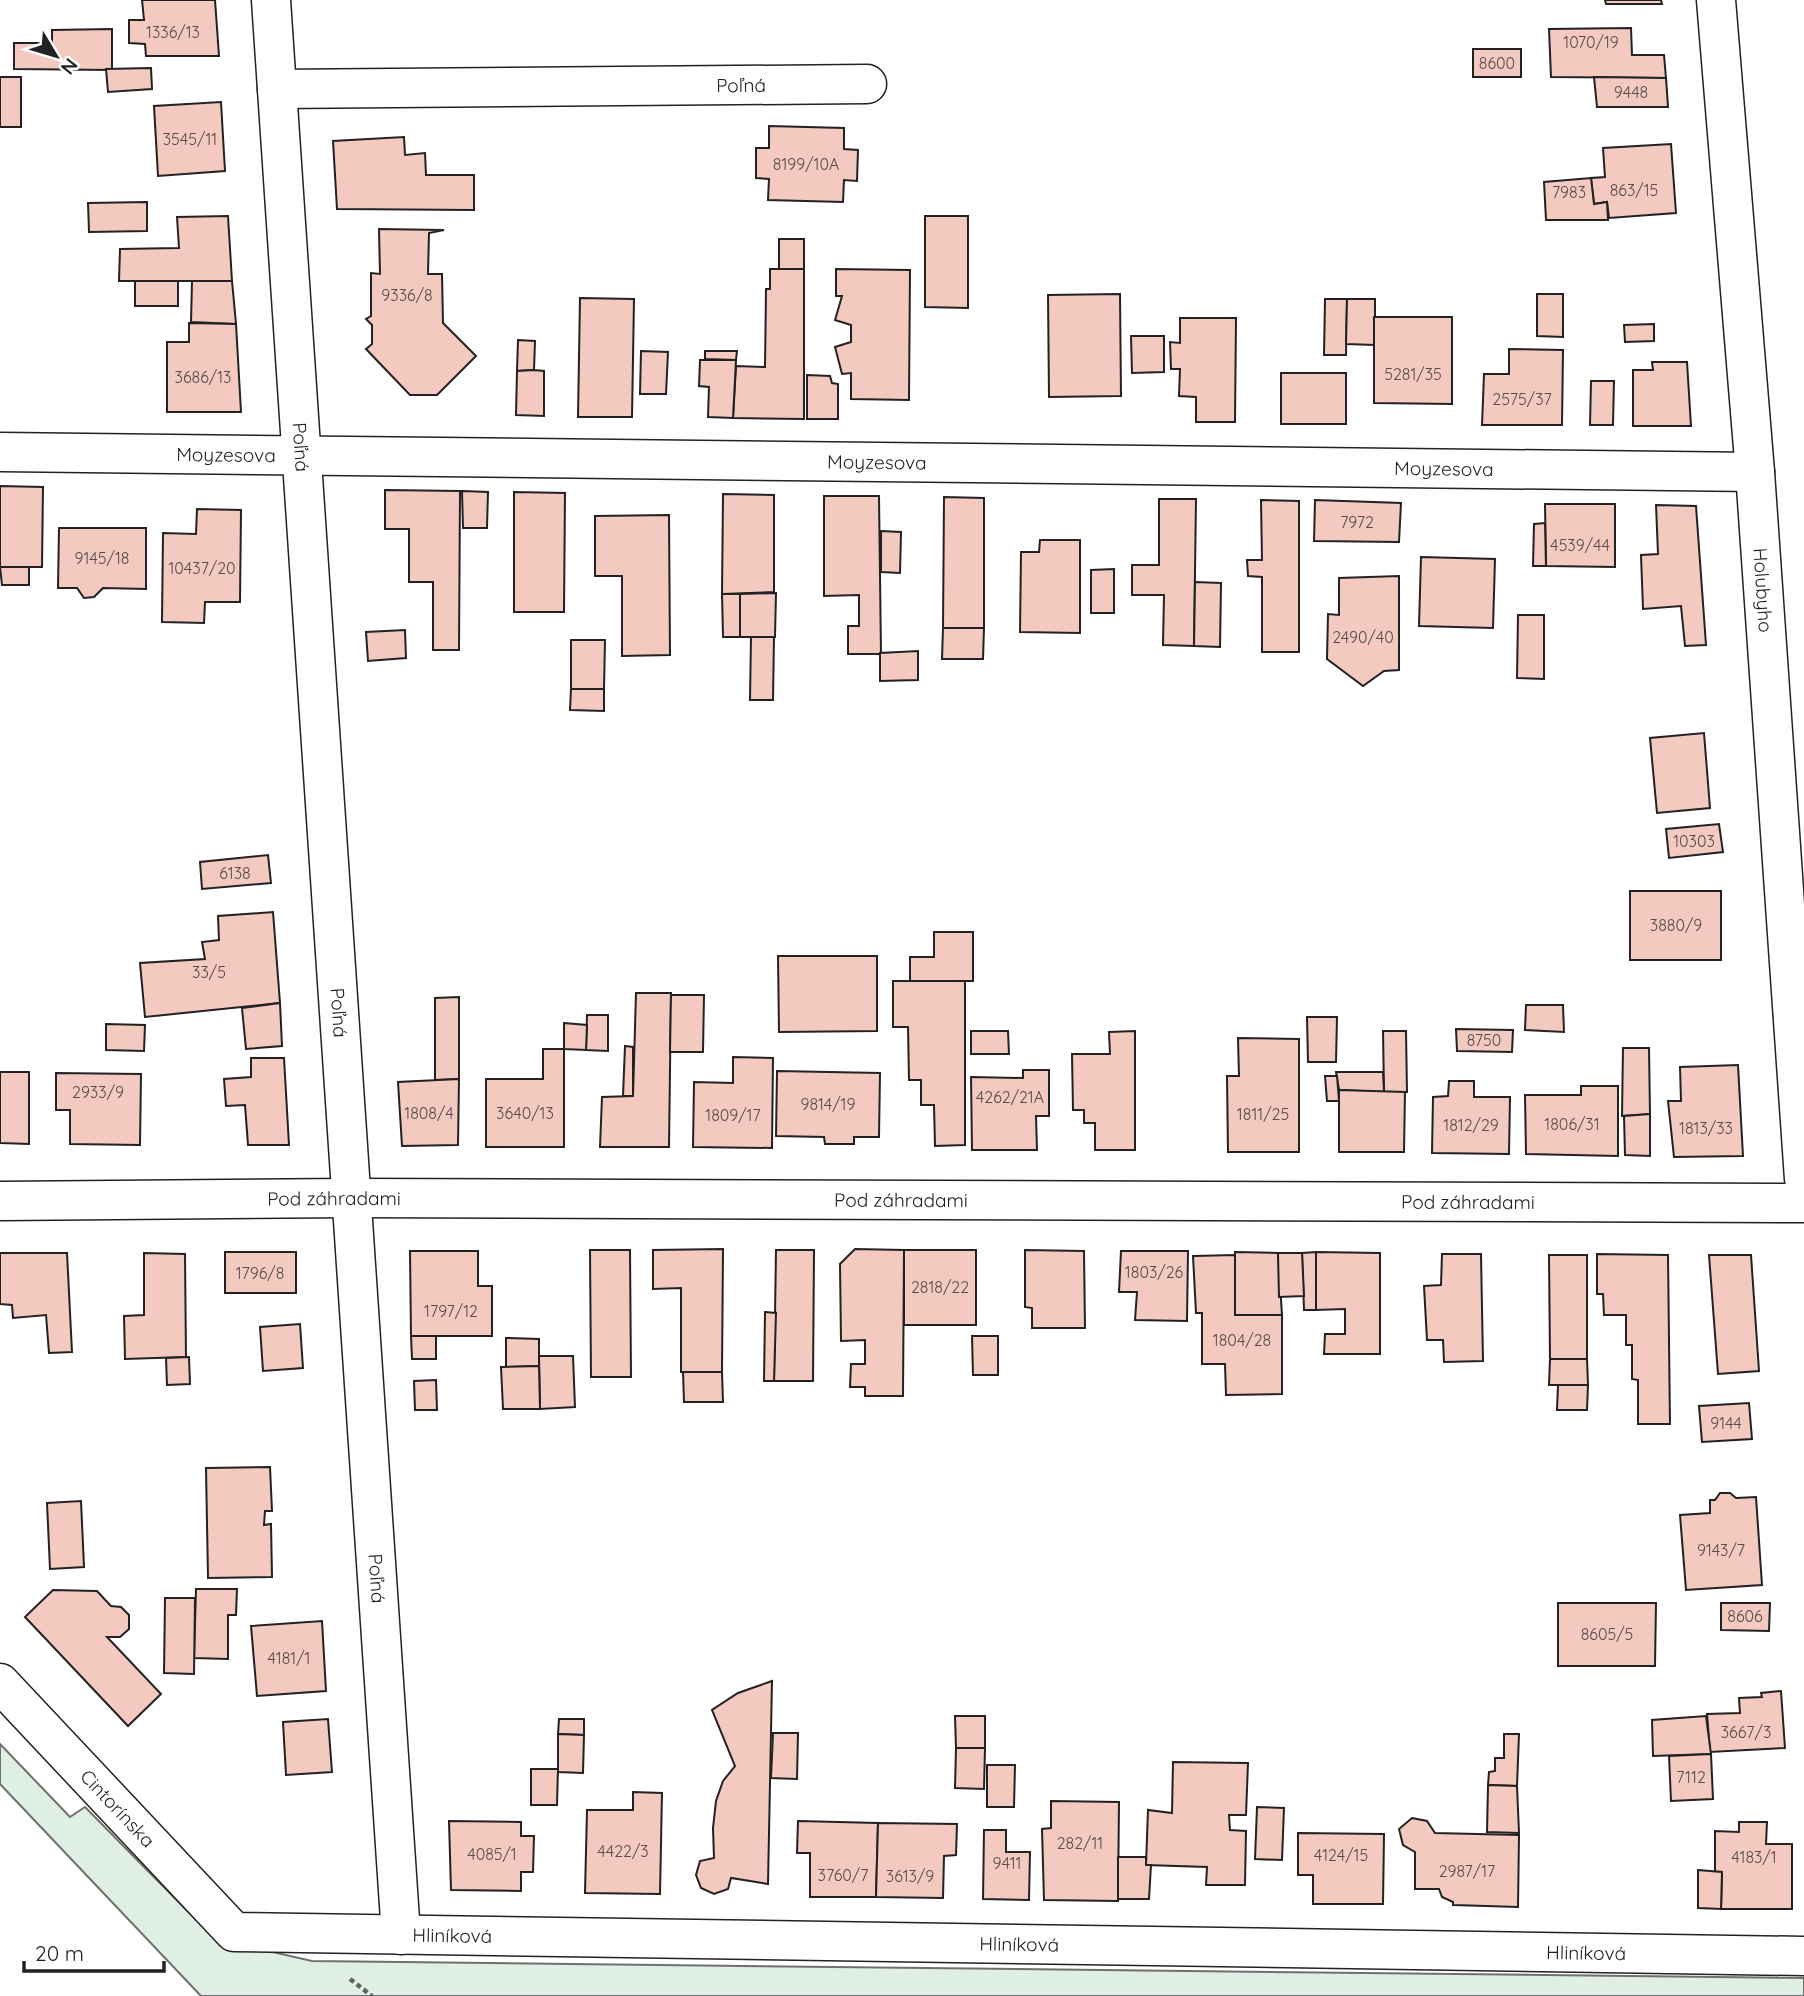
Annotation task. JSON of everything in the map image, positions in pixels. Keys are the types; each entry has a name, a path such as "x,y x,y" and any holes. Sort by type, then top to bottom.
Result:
{"street":[{"name":"Poľná","path":"271,0 401,1935"},
{"name":"Holubyho","path":"1716,0 1755,472 1804,1179"},
{"name":"Poľná","path":"277,89 867,84"},
{"name":"Moyzesova","path":"0,452 1755,472"},
{"name":"Pod záhradami","path":"0,1200 351,1198 1804,1203"},
{"name":"Cintorínska","path":"0,1683 234,1933"},
{"name":"Hliníková","path":"234,1933 1804,1956"}],"path":[{"path":"343,1973 372,1996"}],"green space":[{"path":"0,1744 70,1817 85,1807 215,1939 312,1961 1804,1978 1804,1996 201,1996 0,1784"}],"building":[{"path":"142,0 215,0 219,56 146,56 145,44 129,43 129,20 144,20"},
{"path":"1605,0 1661,0 1662,4 1606,4"},
{"path":"1631,28 1632,55 1664,55 1666,78 1551,77 1549,29"},
{"path":"112,29 112,70 14,69 14,43 52,43 52,30"},
{"path":"1473,49 1521,49 1521,77 1473,77"},
{"path":"151,68 152,89 108,92 106,69"},
{"path":"0,77 21,77 21,127 0,127"},
{"path":"1594,77 1666,78 1668,107 1597,107"},
{"path":"221,102 225,171 158,176 154,106"},
{"path":"769,126 844,128 844,149 858,150 857,181 844,180 843,202 768,200 769,179 756,178 756,148 769,148"},
{"path":"404,137 405,155 425,153 426,175 474,175 474,210 337,209 333,141"},
{"path":"1671,144 1676,213 1609,218 1607,202 1594,204 1591,178 1605,177 1603,148"},
{"path":"1591,178 1594,204 1607,202 1608,220 1546,220 1544,182"},
{"path":"147,202 147,231 89,232 88,203"},
{"path":"228,216 232,281 119,281 120,249 179,248 177,217"},
{"path":"925,216 968,216 968,308 925,307"},
{"path":"379,229 444,230 429,233 428,274 442,274 443,323 476,356 437,395 410,395 366,349 372,344 372,325 366,319 371,316 371,273 380,274"},
{"path":"779,239 804,239 804,269 779,269"},
{"path":"770,269 804,269 804,419 733,418 736,366 765,367 766,289 770,289"},
{"path":"836,269 910,270 909,400 851,399 851,373 842,374 835,347 851,342 851,325 835,320 842,296 836,296"},
{"path":"135,281 178,281 178,306 135,306"},
{"path":"192,281 232,281 236,324 191,322"},
{"path":"1120,294 1121,396 1049,397 1048,295"},
{"path":"1537,294 1563,294 1563,337 1537,336"},
{"path":"580,298 634,299 632,417 578,417"},
{"path":"1325,299 1347,299 1346,355 1324,355"},
{"path":"1347,299 1375,299 1375,345 1346,344"},
{"path":"1374,317 1452,317 1452,404 1374,403"},
{"path":"1180,318 1236,318 1235,422 1196,422 1196,397 1179,396 1180,369 1171,369 1170,342 1180,343"},
{"path":"189,323 236,324 241,412 167,412 167,342 189,342"},
{"path":"1654,324 1654,341 1625,342 1624,325"},
{"path":"1131,336 1164,336 1164,372 1132,373"},
{"path":"518,340 535,341 534,370 517,371"},
{"path":"1509,349 1563,350 1562,425 1482,425 1484,374 1509,374"},
{"path":"641,351 668,352 666,394 640,394"},
{"path":"705,351 737,351 736,360 705,359"},
{"path":"700,360 736,360 733,418 708,417 709,387 699,386"},
{"path":"1652,362 1687,362 1691,426 1633,426 1633,370 1653,370"},
{"path":"517,371 544,371 544,416 516,415"},
{"path":"1281,373 1346,373 1346,424 1281,424"},
{"path":"807,375 830,376 832,383 838,384 838,419 807,419"},
{"path":"1591,381 1614,381 1613,425 1590,425"},
{"path":"0,486 43,487 42,567 0,567"},
{"path":"385,490 460,491 459,650 433,650 433,582 409,582 409,529 385,529"},
{"path":"462,491 488,492 487,528 463,528"},
{"path":"514,492 565,493 564,612 514,612"},
{"path":"723,494 774,495 774,592 722,594"},
{"path":"824,496 879,496 881,654 848,654 848,626 859,626 859,595 824,596"},
{"path":"944,497 984,498 984,628 943,628"},
{"path":"1159,499 1196,499 1194,646 1163,645 1164,595 1132,595 1132,565 1159,565"},
{"path":"1261,500 1299,501 1299,652 1262,652 1262,577 1248,576 1247,560 1262,560"},
{"path":"1315,500 1401,503 1399,542 1314,541"},
{"path":"1545,504 1615,504 1615,567 1546,566"},
{"path":"1656,505 1696,506 1706,645 1685,646 1681,606 1643,609 1641,555 1658,554"},
{"path":"197,509 241,510 240,602 205,602 204,623 162,622 163,533 196,534"},
{"path":"669,515 670,655 622,656 622,576 595,576 595,516"},
{"path":"1545,523 1546,566 1533,566 1534,524"},
{"path":"59,528 146,528 146,589 103,588 94,597 84,598 77,588 58,588"},
{"path":"881,531 901,532 900,573 881,572"},
{"path":"1040,540 1080,540 1080,633 1020,632 1021,552 1039,552"},
{"path":"1421,557 1495,559 1493,628 1419,626"},
{"path":"0,567 29,567 29,585 2,585"},
{"path":"1114,569 1114,613 1091,613 1091,570"},
{"path":"1399,576 1399,670 1384,671 1363,686 1327,659 1328,614 1339,615 1339,578"},
{"path":"1195,582 1221,583 1220,647 1194,646"},
{"path":"776,593 775,637 740,637 740,594"},
{"path":"722,594 740,594 740,637 723,637"},
{"path":"1518,615 1544,615 1544,679 1517,678"},
{"path":"943,628 984,628 983,659 942,659"},
{"path":"405,630 406,658 368,661 366,632"},
{"path":"751,637 774,637 773,700 750,700"},
{"path":"571,640 605,640 604,689 571,689"},
{"path":"918,651 918,680 880,681 880,653"},
{"path":"571,689 604,689 604,711 570,710"},
{"path":"1704,733 1710,808 1657,813 1650,738"},
{"path":"1719,824 1723,852 1669,858 1666,829"},
{"path":"268,855 271,883 202,889 200,862"},
{"path":"1630,891 1721,891 1721,960 1630,960"},
{"path":"273,912 280,1003 145,1017 140,963 205,959 202,942 219,940 218,916"},
{"path":"934,932 973,932 973,981 910,981 910,957 934,957"},
{"path":"778,956 877,956 877,1031 779,1032"},
{"path":"893,981 965,981 965,1145 935,1146 934,1105 921,1105 921,1080 909,1080 908,1027 893,1027"},
{"path":"636,993 671,993 669,1147 600,1147 602,1097 633,1096"},
{"path":"671,995 704,995 703,1052 670,1052"},
{"path":"459,997 459,1079 435,1080 435,998"},
{"path":"280,1003 282,1046 246,1049 242,1008"},
{"path":"1526,1005 1563,1005 1564,1032 1525,1030"},
{"path":"587,1015 608,1015 608,1051 586,1050"},
{"path":"1307,1017 1337,1017 1336,1062 1308,1062"},
{"path":"564,1023 587,1025 586,1050 564,1049"},
{"path":"106,1024 145,1025 144,1051 106,1050"},
{"path":"1456,1029 1513,1030 1512,1052 1457,1051"},
{"path":"971,1031 1008,1031 1009,1054 971,1054"},
{"path":"1135,1031 1135,1150 1095,1150 1095,1123 1084,1123 1084,1110 1073,1110 1072,1054 1110,1054 1109,1032"},
{"path":"1383,1031 1406,1031 1407,1092 1384,1092"},
{"path":"1238,1038 1299,1039 1299,1152 1228,1152 1227,1076 1239,1076"},
{"path":"625,1046 633,1047 633,1096 623,1096"},
{"path":"1623,1048 1649,1048 1650,1114 1622,1116"},
{"path":"543,1049 564,1049 564,1147 486,1147 486,1079 543,1079"},
{"path":"733,1057 773,1058 772,1148 693,1147 694,1082 733,1083"},
{"path":"251,1058 284,1058 289,1145 248,1145 245,1105 226,1106 224,1079 251,1077"},
{"path":"1738,1065 1743,1156 1674,1157 1668,1101 1681,1101 1680,1067"},
{"path":"1023,1070 1049,1070 1049,1116 1036,1116 1037,1150 972,1150 971,1077 1023,1078"},
{"path":"777,1071 880,1073 879,1137 854,1137 854,1144 825,1144 824,1137 776,1136"},
{"path":"0,1072 29,1072 29,1144 0,1143"},
{"path":"1336,1072 1383,1072 1384,1092 1339,1090"},
{"path":"56,1073 141,1074 140,1145 70,1144 70,1110 56,1110"},
{"path":"1325,1076 1337,1076 1339,1101 1327,1101"},
{"path":"459,1079 458,1145 402,1146 398,1082"},
{"path":"1449,1081 1474,1081 1474,1097 1510,1097 1509,1154 1432,1153 1433,1097 1448,1096"},
{"path":"1581,1086 1618,1086 1618,1156 1526,1154 1525,1095 1581,1095"},
{"path":"1339,1090 1405,1092 1404,1152 1339,1152"},
{"path":"1650,1114 1650,1156 1625,1155 1624,1116"},
{"path":"723,1249 722,1372 681,1372 681,1288 653,1289 653,1250"},
{"path":"855,1249 904,1250 903,1396 865,1396 865,1387 850,1387 851,1364 865,1364 865,1340 841,1341 840,1264"},
{"path":"590,1250 630,1250 631,1377 591,1377"},
{"path":"776,1250 814,1250 813,1381 774,1381"},
{"path":"904,1250 976,1250 976,1325 904,1325"},
{"path":"1025,1250 1084,1251 1085,1328 1032,1328 1032,1308 1025,1307"},
{"path":"410,1251 478,1251 478,1286 492,1286 492,1336 411,1336"},
{"path":"1121,1251 1188,1251 1187,1321 1135,1320 1137,1292 1119,1292"},
{"path":"225,1252 296,1252 296,1293 225,1293"},
{"path":"1235,1252 1278,1253 1282,1315 1235,1315"},
{"path":"1316,1252 1380,1253 1380,1354 1324,1354 1325,1334 1345,1334 1345,1309 1316,1310"},
{"path":"1316,1252 1316,1310 1304,1310 1302,1253"},
{"path":"0,1253 67,1253 72,1352 49,1353 46,1315 13,1318 12,1305 0,1304"},
{"path":"144,1253 185,1254 186,1357 125,1359 124,1316 144,1315"},
{"path":"1278,1253 1302,1253 1304,1296 1279,1297"},
{"path":"1442,1254 1481,1254 1483,1361 1444,1362 1443,1340 1427,1340 1424,1286 1441,1285"},
{"path":"1597,1254 1668,1255 1670,1424 1638,1424 1638,1380 1632,1379 1632,1345 1626,1345 1626,1315 1604,1315 1603,1294 1597,1294"},
{"path":"1235,1255 1235,1315 1282,1315 1282,1394 1226,1395 1225,1364 1202,1364 1202,1313 1196,1313 1193,1256"},
{"path":"1549,1255 1587,1255 1587,1359 1550,1359"},
{"path":"1709,1255 1751,1255 1759,1371 1718,1374"},
{"path":"765,1312 776,1313 774,1381 764,1381"},
{"path":"300,1324 303,1368 263,1371 260,1327"},
{"path":"411,1336 436,1336 436,1359 412,1359"},
{"path":"972,1336 998,1336 998,1375 973,1375"},
{"path":"506,1338 539,1339 539,1366 506,1367"},
{"path":"539,1356 573,1356 575,1407 540,1409"},
{"path":"189,1357 190,1384 167,1385 166,1358"},
{"path":"1550,1359 1587,1359 1588,1385 1549,1385"},
{"path":"539,1366 540,1409 503,1409 501,1367"},
{"path":"683,1372 722,1372 723,1402 684,1402"},
{"path":"436,1380 437,1410 415,1410 414,1381"},
{"path":"1558,1385 1588,1385 1587,1410 1557,1410"},
{"path":"1749,1403 1752,1439 1702,1442 1699,1406"},
{"path":"270,1467 272,1511 265,1511 264,1525 271,1524 272,1577 208,1578 206,1468"},
{"path":"1720,1493 1730,1493 1736,1498 1756,1497 1762,1585 1686,1590 1680,1515 1710,1513 1710,1500 1715,1500"},
{"path":"81,1501 84,1567 50,1569 47,1503"},
{"path":"196,1589 237,1589 236,1615 228,1615 228,1659 194,1658"},
{"path":"53,1590 97,1591 111,1606 121,1607 129,1615 129,1629 120,1637 107,1637 161,1694 128,1726 25,1617"},
{"path":"165,1598 195,1598 194,1674 164,1673"},
{"path":"1558,1603 1656,1603 1655,1666 1558,1666"},
{"path":"1721,1603 1770,1603 1769,1631 1721,1630"},
{"path":"322,1621 326,1691 257,1696 251,1626"},
{"path":"772,1681 768,1884 731,1878 728,1889 714,1894 701,1888 696,1875 700,1861 714,1858 716,1801 723,1781 735,1766 712,1710 738,1693"},
{"path":"1781,1691 1785,1748 1710,1752 1707,1714 1740,1713 1739,1698 1762,1697 1761,1693"},
{"path":"955,1716 985,1716 985,1748 956,1748"},
{"path":"1706,1716 1711,1754 1653,1756 1652,1720"},
{"path":"328,1719 332,1772 286,1775 283,1722"},
{"path":"559,1719 584,1719 584,1735 558,1734"},
{"path":"773,1733 798,1733 797,1779 771,1778"},
{"path":"558,1734 584,1735 583,1773 558,1772"},
{"path":"1504,1734 1519,1734 1517,1786 1488,1785 1489,1772 1495,1771 1495,1758 1504,1758"},
{"path":"956,1748 985,1748 984,1789 955,1788"},
{"path":"1711,1754 1713,1799 1671,1801 1669,1756"},
{"path":"1173,1762 1248,1763 1246,1815 1229,1815 1230,1830 1246,1831 1245,1885 1206,1885 1207,1867 1146,1865 1148,1810 1172,1813"},
{"path":"987,1765 1015,1765 1014,1807 987,1807"},
{"path":"531,1769 558,1769 557,1805 531,1805"},
{"path":"1488,1785 1517,1786 1519,1833 1487,1832"},
{"path":"633,1792 662,1793 660,1894 585,1893 587,1810 633,1810"},
{"path":"1051,1801 1119,1802 1118,1901 1044,1900 1042,1829 1051,1828"},
{"path":"1257,1807 1284,1808 1282,1860 1255,1859"},
{"path":"1412,1818 1427,1821 1435,1833 1519,1835 1518,1907 1453,1905 1453,1902 1442,1897 1439,1889 1415,1889 1415,1852 1403,1845 1399,1829"},
{"path":"449,1821 521,1822 521,1836 534,1836 533,1872 521,1872 521,1891 451,1890"},
{"path":"798,1821 878,1823 876,1897 810,1897 810,1853 797,1853"},
{"path":"1739,1822 1767,1822 1766,1844 1792,1844 1792,1909 1721,1909 1722,1872 1715,1872 1715,1831 1739,1832"},
{"path":"878,1823 957,1824 956,1855 944,1856 943,1898 876,1897"},
{"path":"984,1830 1006,1830 1006,1852 1030,1852 1029,1900 983,1899"},
{"path":"1298,1833 1384,1834 1383,1904 1313,1904 1313,1875 1298,1875"},
{"path":"1118,1857 1146,1857 1146,1865 1151,1865 1149,1899 1118,1899"},
{"path":"1698,1870 1722,1872 1721,1909 1698,1908"}]}
